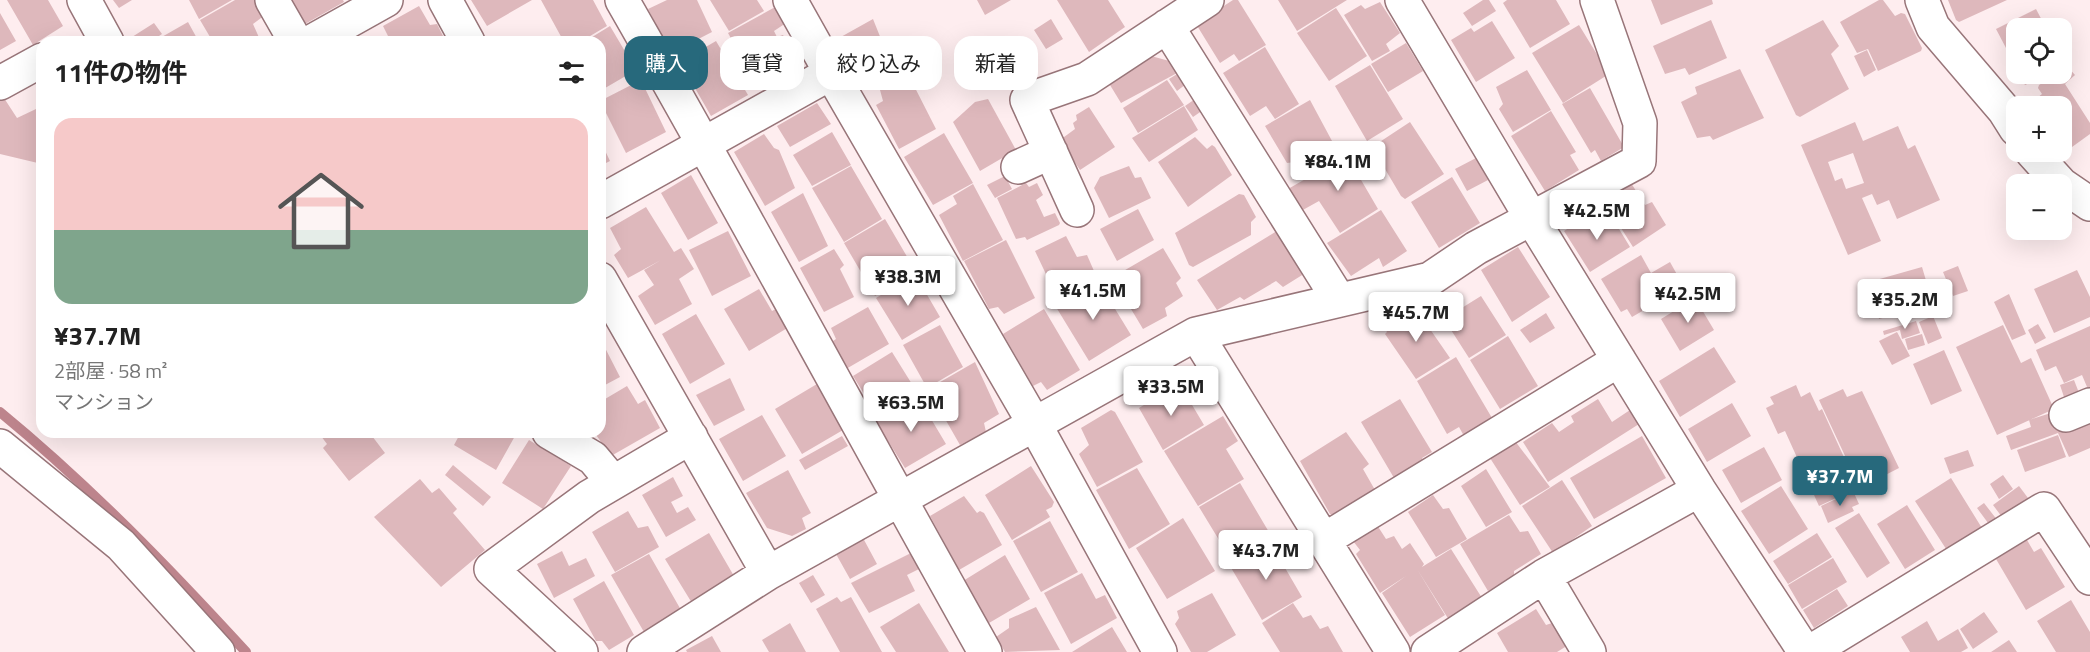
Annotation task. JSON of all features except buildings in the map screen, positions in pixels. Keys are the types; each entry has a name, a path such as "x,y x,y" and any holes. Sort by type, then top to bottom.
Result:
{"street":[{"path":"84,0 93,36"},
{"path":"272,0 293,36"},
{"path":"322,36 386,0"},
{"path":"445,0 465,36"},
{"path":"622,0 705,144 899,500 985,652"},
{"path":"790,0 816,46"},
{"path":"1077,210 1027,100 1087,79 1207,0"},
{"path":"1402,0 1532,219 1699,490 1805,652"},
{"path":"644,652 768,573 1196,334 1430,279 1476,248 1639,161 1640,123 1597,0"},
{"path":"1922,0 1933,27 2006,113"},
{"path":"1167,26 1339,300"},
{"path":"0,83 36,63"},
{"path":"606,199 816,81"},
{"path":"841,90 1035,425 1160,652"},
{"path":"1018,166 1051,152"},
{"path":"2041,162 2062,185 2090,204"},
{"path":"606,289 768,573"},
{"path":"1196,334 1393,652"},
{"path":"1324,540 1619,360"},
{"path":"580,652 491,569 613,482 691,437"},
{"path":"559,438 593,458 613,482"},
{"path":"0,446 121,545 218,652"},
{"path":"1428,652 1544,576 1699,490"},
{"path":"1810,652 2044,509 2090,578"},
{"path":"1544,576 1589,652"}],"waterway":[{"path":"0,412 65,468 128,528 246,652"}]}
